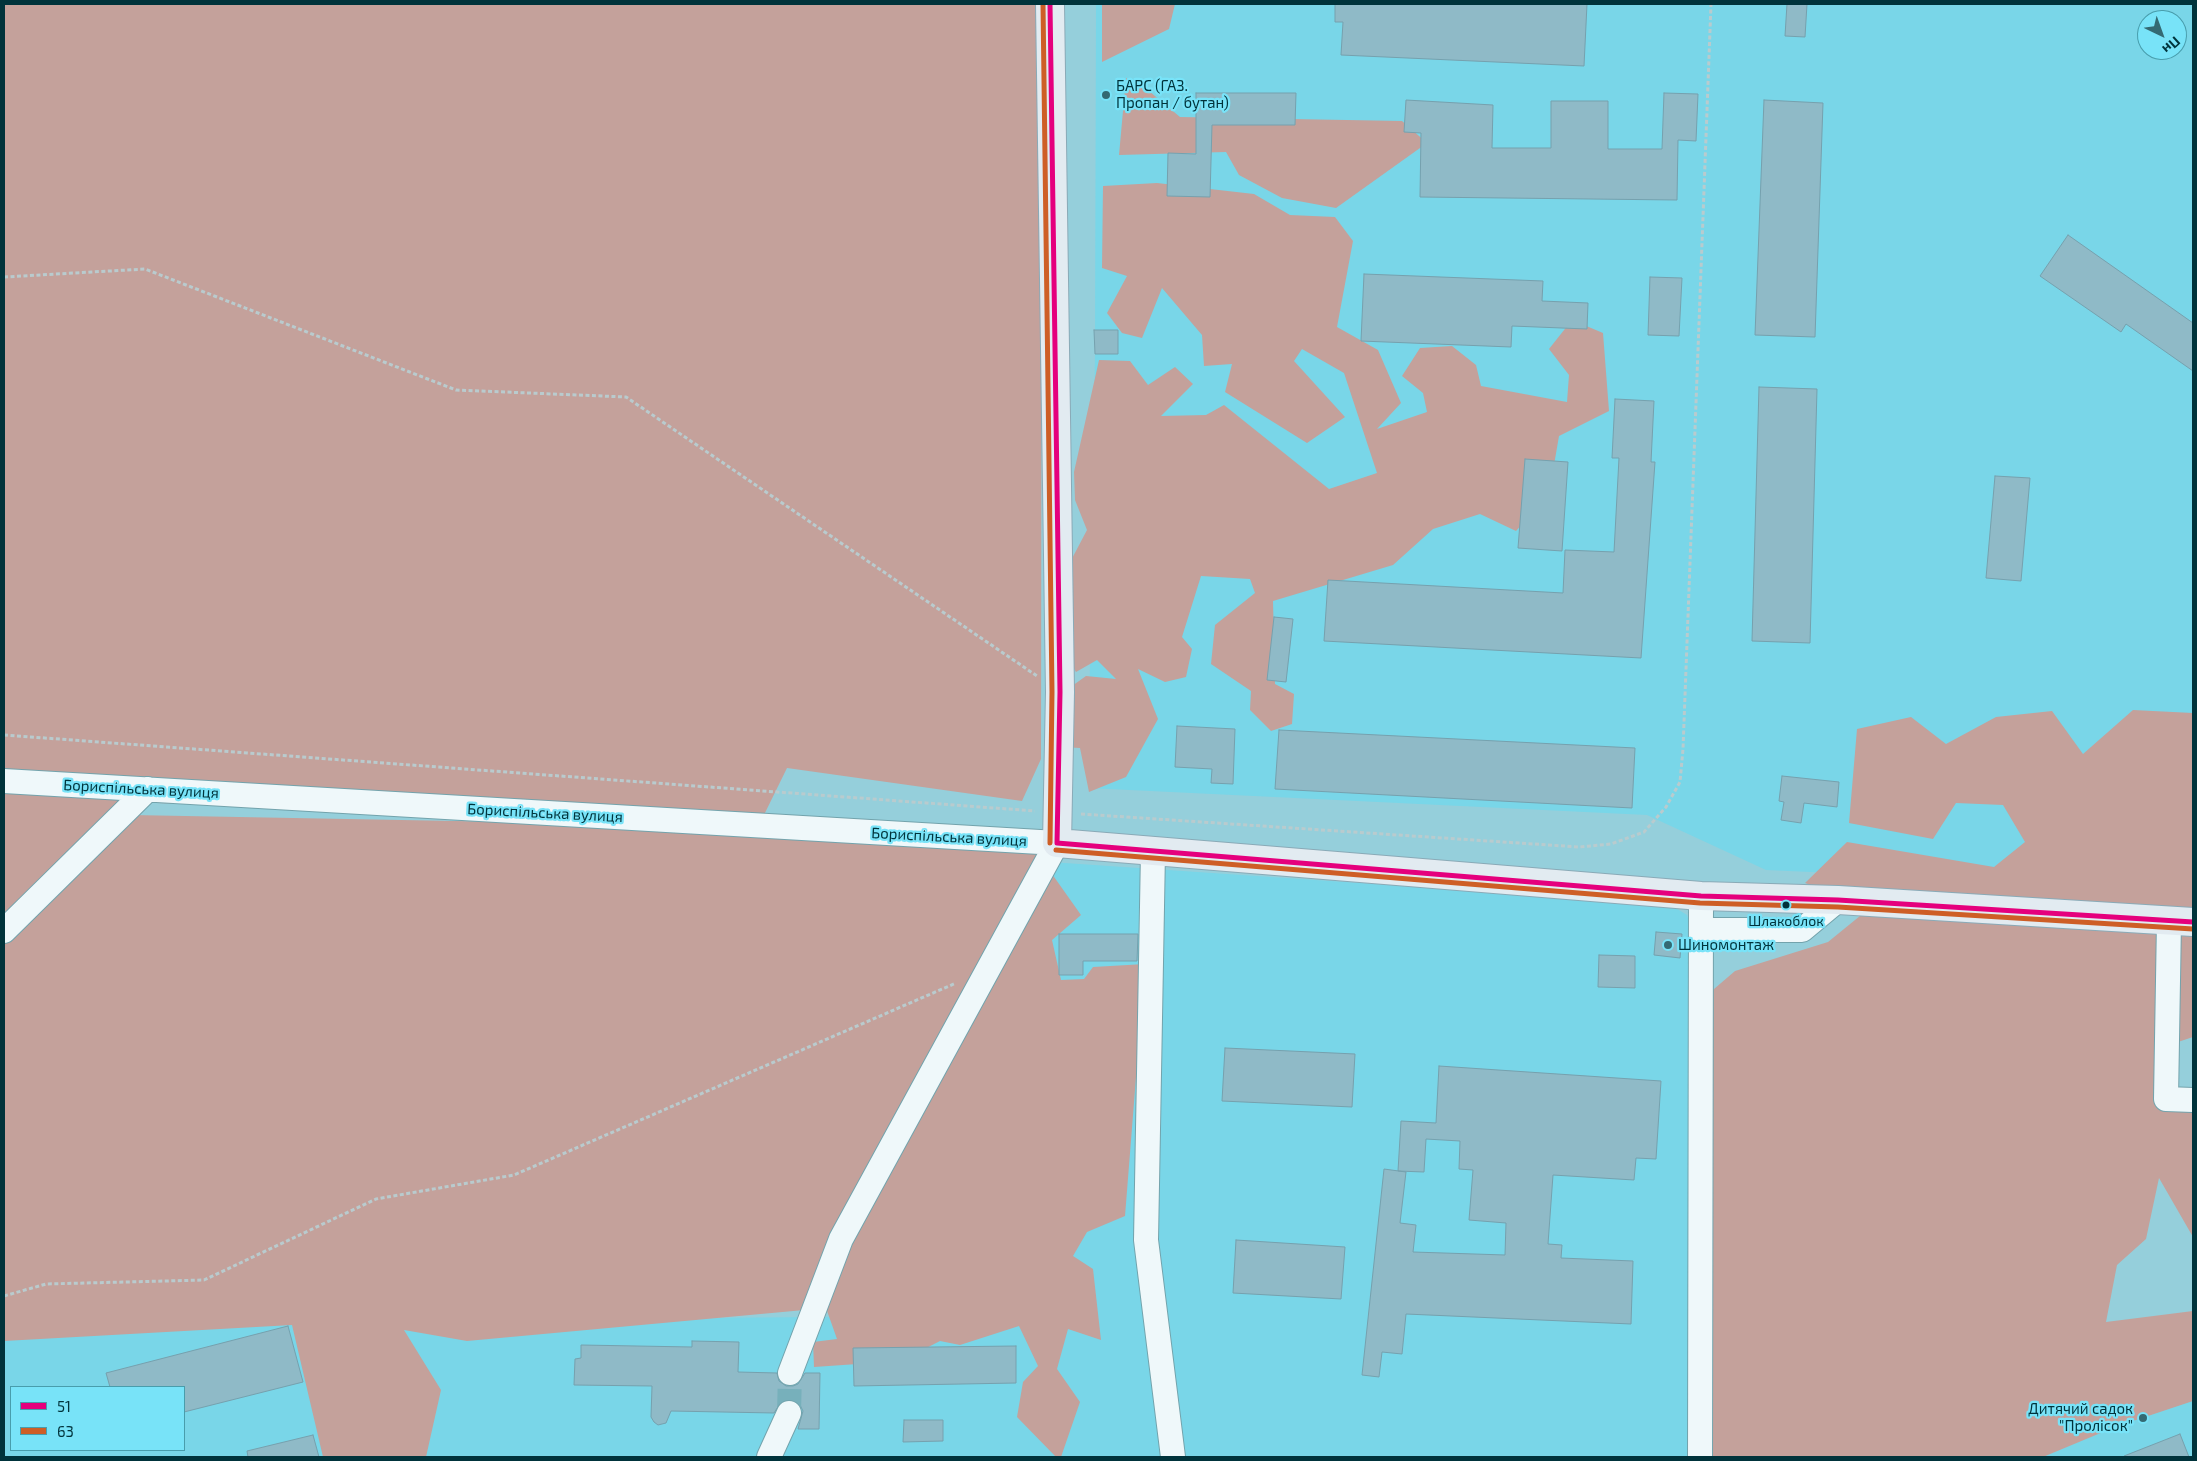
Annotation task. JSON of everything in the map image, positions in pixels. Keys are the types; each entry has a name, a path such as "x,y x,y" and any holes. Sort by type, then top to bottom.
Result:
{"main road":[{"path":"1050,4 1060,692 1057,843"},
{"name":"Бориспільська вулиця","path":"1057,843 1701,896 1838,900 2181,922"}],"street":[{"name":"Бориспільська вулиця","path":"4,781 1057,843"},
{"path":"4,930 148,789"},
{"path":"790,1373 841,1239 1057,843"},
{"path":"1154,851 1146,1240 1173,1457"},
{"path":"1700,1457 1701,896"},
{"path":"1701,930 1802,930 1838,900"},
{"path":"2181,922 2166,1099 2193,1100"},
{"path":"769,1457 789,1413"}],"path":[{"path":"4,735 1058,813 1579,847 1611,844 1644,832 1666,807 1680,782 1683,749 1711,4"},
{"path":"4,277 145,269 456,390 626,397 1060,692"},
{"path":"4,1296 46,1284 204,1280 376,1199 514,1175 988,969"}],"shaded area":[{"path":"4,4 1042,4 1041,759 1022,801 787,768 762,819 118,802 4,916"},
{"path":"1096,4 2193,4 2193,889 1766,870 1647,815 1088,788 1095,354"},
{"path":"1102,4 1175,4 1169,29 1102,62"},
{"path":"1126,78 1143,86 1180,117 1402,121 1427,143 1336,208 1282,198 1239,175 1226,152 1119,155"},
{"path":"1157,183 1254,194 1290,215 1335,217 1353,241 1337,327 1378,350 1401,403 1377,429 1427,412 1423,393 1402,376 1420,348 1452,346 1476,365 1481,386 1567,402 1569,375 1549,349 1572,320 1603,333 1609,411 1559,436 1554,465 1533,512 1516,531 1480,514 1433,529 1393,565 1273,601 1275,684 1294,694 1292,724 1271,731 1250,710 1251,691 1211,664 1215,625 1255,593 1250,579 1201,576 1182,637 1192,649 1186,677 1165,682 1138,669 1158,719 1126,777 1089,792 1080,748 1062,747 1065,691 1086,676 1116,679 1097,660 1076,672 1065,654 1067,568 1087,530 1075,500 1074,472 1099,360 1130,361 1148,385 1175,367 1193,384 1161,416 1206,415 1224,405 1329,489 1377,473 1344,373 1302,349 1294,361 1345,417 1307,443 1225,392 1232,364 1204,366 1202,335 1162,288 1142,338 1122,333 1107,313 1127,276 1102,268 1103,186"},
{"path":"2133,710 2193,713 2193,1037 2157,1049 2161,1109 2193,1098 2193,1237 2159,1178 2146,1239 2117,1265 2106,1322 2193,1311 2193,1401 2115,1427 2043,1457 1706,1457 1707,995 1735,971 1828,942 1871,907 1805,883 1847,842 1994,867 2025,842 2003,805 1956,803 1933,839 1849,823 1857,729 1911,717 1946,744 1996,717 2052,711 2083,754"},
{"path":"131,815 617,824 1035,850 1081,915 1052,940 1061,980 1084,979 1093,967 1145,964 1125,1216 1087,1232 1073,1256 1093,1269 1101,1340 1068,1329 1057,1369 1080,1402 1061,1457 1056,1457 1017,1417 1023,1382 1038,1366 1019,1326 960,1345 940,1341 901,1361 814,1367 813,1342 837,1339 826,1308 467,1341 404,1330 441,1390 426,1457 323,1457 292,1325 4,1341 4,942"},
{"path":"1050,862 1669,904 1687,915 1693,932 1690,1457 4,1457 4,1323 825,1317 1041,1297"},
{"name":"Дитячий садок \"Пролісок\"","path":"2193,1379 2193,1457 1994,1457"}],"building":[{"path":"1335,4 1587,4 1584,66 1341,55 1343,22 1335,22"},
{"path":"1787,4 1807,4 1805,37 1785,36"},
{"path":"1196,93 1296,93 1295,125 1212,125 1210,197 1167,196 1168,153 1196,154"},
{"path":"1664,93 1698,94 1696,141 1678,140 1677,200 1420,197 1421,133 1404,132 1406,100 1493,105 1492,148 1551,148 1551,101 1608,101 1608,149 1662,149"},
{"path":"1764,100 1823,103 1815,337 1755,335"},
{"path":"2068,235 2193,323 2193,371 2126,324 2121,332 2040,276"},
{"path":"1364,274 1543,281 1542,301 1588,303 1587,329 1512,326 1511,347 1361,341"},
{"path":"1650,277 1682,278 1679,336 1648,335"},
{"path":"1094,330 1118,330 1118,354 1095,354"},
{"path":"1759,387 1817,389 1810,643 1752,641"},
{"path":"1615,399 1654,401 1651,462 1655,462 1641,658 1324,641 1328,580 1563,593 1565,550 1614,552 1619,458 1612,458"},
{"path":"1525,459 1568,462 1562,551 1518,548"},
{"path":"1995,476 2030,478 2021,581 1986,578"},
{"path":"1274,617 1293,619 1286,682 1267,680"},
{"path":"1177,726 1235,729 1233,784 1211,783 1212,769 1175,767"},
{"path":"1279,730 1635,748 1632,808 1275,789"},
{"path":"1782,776 1839,782 1837,807 1804,803 1801,823 1781,820 1784,802 1779,801"},
{"name":"Шиномонтаж","path":"1656,932 1682,934 1680,958 1654,955"},
{"path":"1059,934 1138,934 1137,961 1083,961 1083,975 1059,975"},
{"path":"1599,955 1635,956 1635,988 1598,987"},
{"path":"1225,1048 1355,1054 1352,1107 1222,1101"},
{"path":"1439,1066 1661,1081 1656,1159 1636,1158 1634,1180 1553,1175 1548,1244 1562,1245 1561,1258 1633,1261 1631,1324 1406,1314 1402,1354 1382,1352 1379,1377 1362,1375 1384,1169 1398,1171 1401,1121 1436,1123","holes":["1426,1139 1460,1141 1459,1169 1473,1170 1469,1220 1506,1223 1505,1255 1413,1252 1416,1225 1400,1223 1406,1172 1399,1171 1424,1172"]},
{"path":"1236,1240 1345,1247 1341,1299 1233,1293"},
{"path":"288,1326 303,1382 185,1412 185,1386 110,1386 106,1373"},
{"path":"692,1341 739,1342 738,1372 777,1373 779,1381 786,1386 798,1384 805,1373 820,1373 819,1429 798,1429 803,1411 795,1401 788,1399 781,1402 774,1413 671,1411 666,1423 658,1425 651,1417 652,1386 574,1385 575,1359 581,1358 581,1345 692,1347"},
{"path":"1016,1346 1016,1383 854,1386 853,1348"},
{"path":"904,1420 943,1420 943,1441 903,1442"},
{"path":"2180,1434 2189,1457 2124,1457 2124,1456"},
{"path":"313,1435 319,1457 248,1457 247,1451"}],"tunnel":[{"path":"789,1413 790,1373"}],"transit line":[{"name":"63","path":"1043,4 1052,692 1050,843"},
{"name":"51","path":"1050,4 1060,692 1057,843"},
{"name":"51","path":"1057,843 1701,896 1838,900 2193,922"},
{"name":"63","path":"1056,850 1700,903 1838,907 2193,929"}],"place":[{"name":"БАРС (ГАЗ. Пропан / бутан)","path":"1106,95"},
{"name":"Шлакоблок","path":"1786,905"},
{"name":"Шиномонтаж","path":"1668,945"},
{"name":"Дитячий садок \"Пролісок\"","path":"2143,1418"}]}
